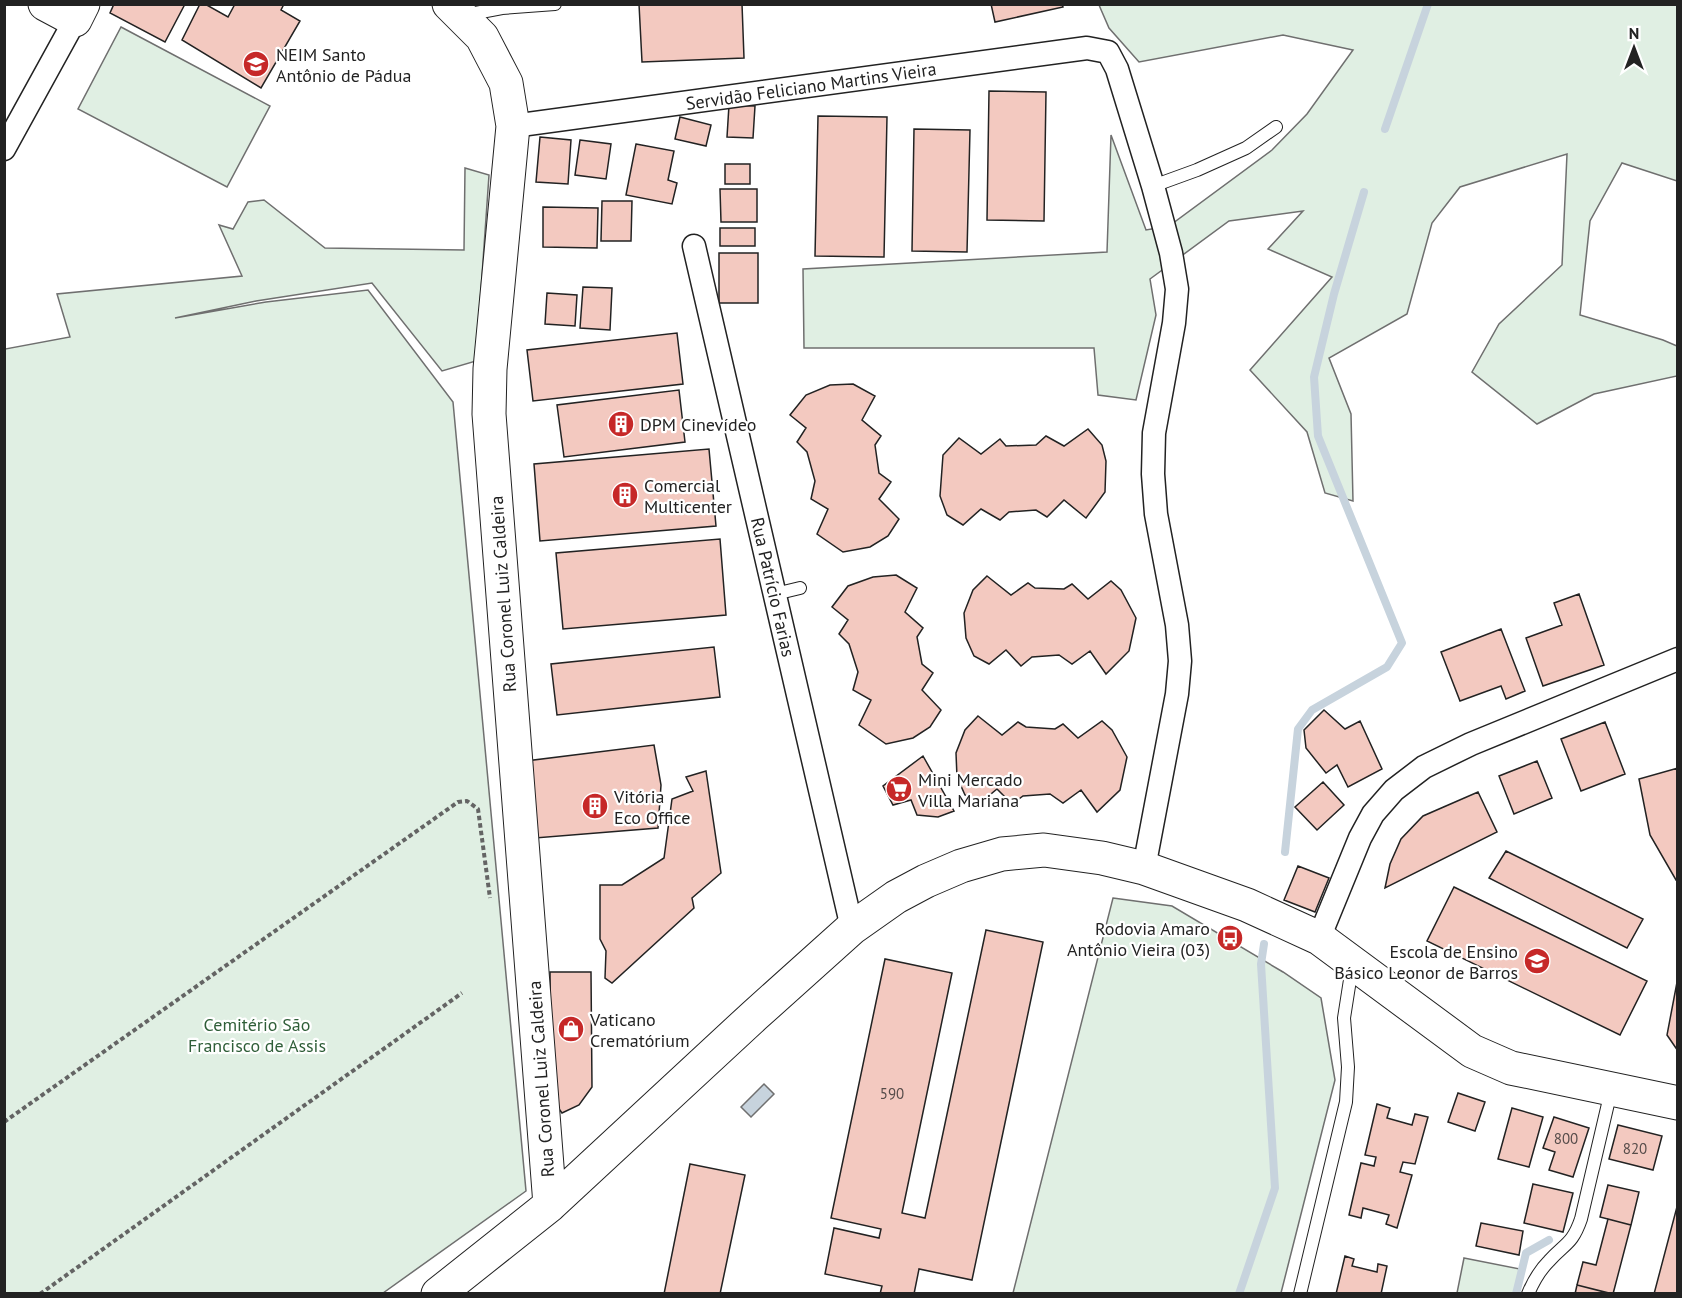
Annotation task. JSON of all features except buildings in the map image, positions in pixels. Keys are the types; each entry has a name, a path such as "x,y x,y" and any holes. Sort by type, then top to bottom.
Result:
{"main road":[{"path":"45,4 79,12"},
{"name":"Rua Coronel Luiz Caldeira","path":"455,10 482,37 506,83 513,126 490,369 489,414 550,1205"},
{"path":"438,1293 550,1205 852,928 896,897 926,881 1002,854 1044,850 1102,858 1144,868 1247,906 1319,938 1455,1039 1492,1061 1511,1068 1677,1103"}],"street":[{"path":"4,149 79,12"},
{"name":"Servidão Feliciano Martins Vieira","path":"513,126 1087,48 1108,52 1117,69 1153,186"},
{"path":"1144,868 1177,694 1180,661 1177,625 1156,514 1153,474 1154,433 1174,323 1177,289 1171,253 1153,186"},
{"name":"Rua Patrício Farias","path":"694,246 852,928"},
{"path":"1319,938 1359,838 1373,814 1394,790 1424,767 1471,744 1677,659"}],"lane":[{"path":"455,10 555,4"},
{"path":"1153,186 1197,170 1246,148 1276,127"},
{"path":"775,594 800,588"},
{"path":"1300,1293 1346,1102 1348,1067 1344,1018 1353,963"},
{"path":"1528,1293 1541,1270 1551,1258 1568,1245 1576,1234 1611,1090"}],"path":[{"path":"4,1122 458,802 467,801 478,809 490,898"},
{"path":"40,1293 462,993"}],"green space":[{"path":"1099,5 1677,5 1677,181 1622,163 1590,221 1580,315 1677,346 1677,376 1594,394 1537,424 1472,372 1499,324 1562,265 1567,154 1460,187 1432,223 1407,314 1329,358 1351,414 1353,501 1325,493 1307,432 1250,370 1332,277 1268,249 1303,211 1229,221 1150,279 1156,315 1136,400 1098,395 1094,348 804,348 803,269 1107,252 1111,135 1146,230 1169,226 1272,150 1307,114 1353,50 1283,35 1139,62 1109,28"},
{"path":"121,27 270,106 227,187 78,109"},
{"name":"Cemitério São Francisco de Assis","path":"465,168 489,175 476,361 442,371 372,283 256,301 175,318 266,302 368,290 453,402 526,1191 383,1293 5,1294 5,349 70,337 57,294 242,276 219,225 233,229 248,202 264,200 325,248 464,250"},
{"path":"1113,898 1172,906 1283,972 1321,998 1335,1080 1281,1293 1013,1293"},
{"path":"1464,1258 1520,1269 1515,1293 1457,1293"}],"shaded area":[{"path":"764,1084 774,1094 751,1117 741,1107"}],"waterway":[{"path":"1385,129 1428,4"},
{"path":"1285,852 1298,729 1312,710 1387,667 1402,643 1318,436 1314,377 1334,294 1364,192"},
{"path":"1239,1294 1275,1188 1261,964 1264,944"},
{"path":"1516,1294 1526,1253 1549,1240"}],"place":[{"name":"NEIM Santo Antônio de Pádua","path":"256,64"},
{"name":"DPM Cinevídeo","path":"621,424"},
{"name":"Comercial Multicenter","path":"625,495"},
{"name":"Mini Mercado Villa Mariana","path":"899,789"},
{"name":"Vitória Eco Office","path":"595,806"},
{"name":"Rodovia Amaro Antônio Vieira (03)","path":"1230,938"},
{"name":"Escola de Ensino Básico Leonor de Barros","path":"1537,961"},
{"name":"Vaticano Crematórium","path":"571,1029"}]}
